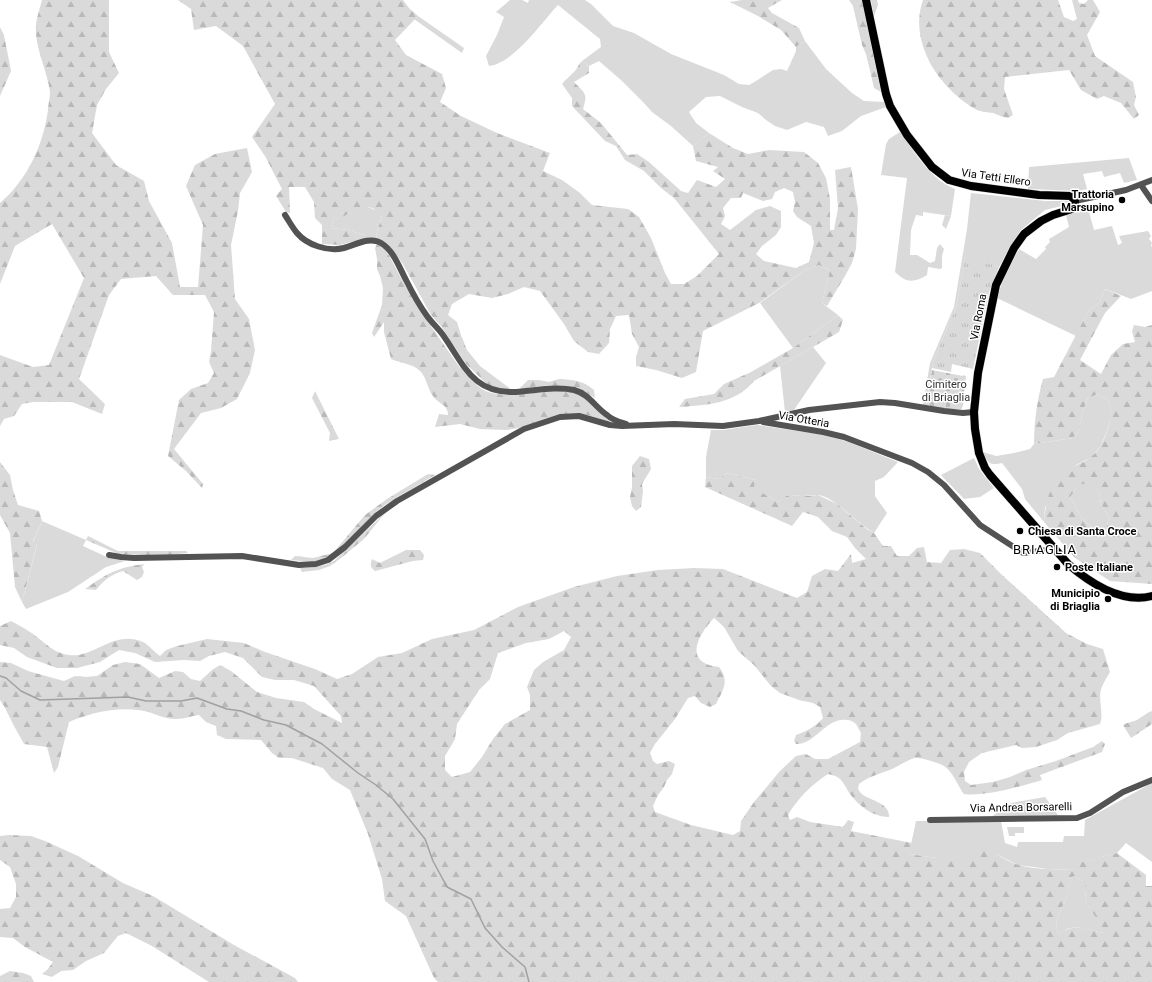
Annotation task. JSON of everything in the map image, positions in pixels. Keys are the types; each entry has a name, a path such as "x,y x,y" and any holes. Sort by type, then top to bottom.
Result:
{"main road":[{"name":"Via Tetti Ellero","path":"866,0 885,90 890,106 907,135 938,172 955,183 967,186 1039,195 1071,196 1075,201"},
{"name":"Via Roma","path":"1055,549 985,468 976,442 974,412 978,373 994,294 1002,271 1014,248 1024,234 1047,218 1072,209 1075,206 1075,201"},
{"path":"1055,549 1068,564 1081,575 1105,589 1135,598 1152,596"}],"street":[{"path":"1075,201 1141,185 1152,180"},
{"path":"1141,185 1152,200"},
{"path":"286,215 298,234 309,242 321,247 331,249 342,248 370,240 376,240 388,248 406,282 427,316 442,334 464,368 482,385 490,389 512,392 560,389 572,390 582,393 591,399 606,415 613,420 635,426"},
{"name":"Via Otteria","path":"759,421 809,410 880,402 944,411 963,413 974,412"},
{"path":"109,555 150,558 242,556 298,565 316,564 335,556 376,516 396,501 524,429 546,420 570,416 583,417 610,425 635,426 674,424 723,426 759,421"},
{"name":"Via Otteria","path":"759,421 844,437 912,463 928,472 939,481 980,525 1024,554 1055,549"},
{"name":"Via Andrea Borsarelli","path":"930,820 1077,818 1090,813 1123,792 1152,780"}],"green space":[{"path":"42,0 109,0 109,52 119,73 106,89 97,105 92,133 116,165 144,181 149,201 172,243 180,287 198,287 203,225 186,186 195,165 215,154 247,148 252,172 240,193 231,245 235,299 249,319 255,350 250,373 237,399 221,408 201,413 174,449 203,484 202,488 186,471 168,456 179,400 191,389 208,383 214,373 209,362 214,312 205,295 173,295 156,276 121,279 109,295 79,379 105,404 102,414 72,402 33,402 22,404 14,416 4,419 0,426 0,355 33,367 49,365 84,278 52,224 15,246 0,284 0,203 10,194 26,173 38,149 46,123 48,110 50,92 36,33 36,21"},
{"path":"178,0 403,0 418,16 395,40 406,55 442,74 446,88 440,102 461,116 497,133 550,153 543,171 562,180 580,193 592,205 628,209 639,217 651,238 671,284 684,284 697,276 719,254 674,198 661,188 644,171 625,160 616,146 605,141 572,106 572,98 562,84 575,71 582,61 589,66 589,73 574,82 581,89 585,97 583,109 601,123 627,155 637,154 649,162 681,191 688,193 697,180 716,187 725,179 713,171 718,167 696,161 693,146 709,133 733,148 748,154 769,150 804,152 818,163 826,178 830,199 830,230 834,230 838,208 835,170 851,167 858,209 856,249 852,263 827,306 822,303 830,270 819,265 805,270 759,303 703,331 696,372 682,378 636,366 636,357 639,347 632,334 629,315 616,316 610,329 609,343 599,354 588,352 574,341 564,324 540,291 524,287 508,294 492,298 469,294 452,304 448,315 457,322 467,350 480,366 512,390 489,386 466,364 441,326 431,315 403,264 393,250 385,242 377,238 382,216 378,212 369,207 365,207 333,220 331,228 348,230 364,235 366,238 340,245 322,244 322,225 315,218 314,202 305,187 289,187 290,213 286,212 276,196 282,189 265,156 252,137 275,104 243,46 216,26 194,30 191,9","holes":["784,188 793,192 795,202 793,211 797,217 811,226 814,243 809,262 796,268 764,261 756,254 762,246 776,235 781,227 781,211 770,206 756,210 730,230 721,224 725,216 723,208 731,198 741,198 743,193 763,201 772,199 775,192"]},
{"path":"510,0 522,0 528,3 529,0 585,0 613,26 634,33 671,54 724,75 739,84 749,85 773,70 781,69 787,71 796,51 796,47 805,41 826,69 852,93 864,101 884,102 886,107 861,116 842,131 828,136 824,127 806,122 787,130 775,126 758,113 720,96 706,97 689,112 696,123 709,133 693,146 671,126 652,112 622,81 599,61 589,66 582,61 601,47 600,39 558,5 518,50 508,58 489,66 486,56 504,17 496,12"},
{"path":"742,0 782,0 768,8 772,13 799,28 805,41 796,47 781,30 758,16 730,2"},
{"path":"849,0 862,0 881,92 874,88 853,6"},
{"path":"871,0 877,0 878,5 874,16"},
{"path":"923,0 1058,0 1064,17 1073,21 1077,19 1072,0 1078,0 1079,3 1084,4 1088,0 1093,0 1100,12 1087,35 1095,56 1133,82 1136,97 1134,105 1139,115 1134,119 1121,103 1104,96 1097,99 1081,90 1069,70 1005,77 1004,89 1013,115 1008,118 975,109 950,89 930,62 923,47 920,32 919,16"},
{"path":"418,16 464,48 462,53 414,19"},
{"path":"0,27 4,35 11,71 0,96"},
{"path":"900,132 931,173 946,185 955,189 951,216 923,212 923,216 916,215 911,230 910,255 917,255 930,263 935,261 937,248 940,244 944,249 942,256 942,268 928,267 927,275 910,281 899,276 895,272 907,178 881,175 886,144 889,139"},
{"path":"1129,158 1137,180 1124,183 1120,173 1104,177 1102,171 1083,174 1087,189 1078,191 1028,189 1029,167"},
{"path":"971,193 1045,201 1069,201 1071,204 1070,207 1067,208 1066,205 1045,210 1021,230 999,267 966,256 956,307 933,362 926,405 923,405 930,363 954,307 967,229"},
{"path":"365,206 378,211 382,215 377,238 366,238 364,235 348,230 331,228 333,220"},
{"path":"1088,208 1094,230 1112,226 1118,245 1122,243 1119,236 1148,231 1151,236 1149,239 1152,243 1152,291 1131,299 1105,289 1098,305 1089,310 1076,336 997,298 1004,277 1019,249 1036,259 1046,249 1045,247 1050,242 1049,239 1069,227 1066,215"},
{"path":"945,215 951,216 946,229 942,225"},
{"path":"377,244 385,250 390,257 423,315 458,365 482,389 488,392 504,395 558,391 573,393 585,399 612,423 588,415 560,414 519,428 507,430 480,429 460,424 435,427 439,414 448,415 448,411 445,406 435,399 422,373 411,365 391,359 384,332 384,322 374,337 372,333 382,305 383,288 377,269 375,248"},
{"path":"966,255 999,267 989,292 973,369 952,364 951,372 932,368 933,362 956,307"},
{"path":"819,265 830,270 822,303 838,315 793,348 760,303 805,270"},
{"path":"1105,289 1121,296 1105,313 1080,360 1101,374 1111,355 1123,344 1135,342 1132,331 1134,325 1145,327 1152,325 1152,584 1110,581 1075,558 1044,522 1048,496 1054,484 1062,474 1095,453 1107,433 1110,421 1111,413 1109,401 1098,394 1088,398 1082,414 1080,429 1073,438 1034,444 1036,411 1043,379 1054,377 1089,310 1098,305","holes":["1080,484 1093,484 1099,493 1101,504 1109,517 1107,526 1098,537 1094,534 1093,527 1083,520 1070,497"]},
{"path":"838,315 843,320 839,332 754,381 738,394 720,402 679,407 685,399 714,394 724,384 751,372 793,348"},
{"path":"813,347 826,363 794,410 785,412 780,366"},
{"name":"Cimitero di Briaglia","path":"932,370 966,376 962,409 945,409 926,405"},
{"path":"559,379 573,380 586,384 594,390 595,398 576,389 567,387 539,386 519,389 528,380 549,382"},
{"path":"315,391 339,439 329,441 330,433 312,398"},
{"path":"1098,394 1109,401 1112,415 1107,431 1101,445 1092,457 1076,465 1045,507 1044,522 1025,499 1022,489 1002,463 990,463 986,459 983,452 996,456 1030,449 1034,444 1073,438 1080,429 1082,414 1088,398"},
{"path":"757,425 818,434 846,441 898,462 884,477 875,481 875,496 887,513 874,533 838,505 823,496 791,496 778,502 753,488 755,480 726,473 719,479 706,477 706,457 711,430 723,430"},
{"path":"640,456 649,459 651,469 642,484 643,491 641,507 636,511 632,506 630,497 632,487 632,466"},
{"path":"974,458 979,469 994,488 980,497 964,499 941,475"},
{"path":"0,462 10,475 18,505 39,511 42,521 33,541 37,544 22,602 15,587 10,533 0,515"},
{"path":"726,473 755,480 754,488 778,502 786,496 818,495 837,504 868,530 874,533 883,546 891,546 897,556 909,556 917,548 924,547 927,562 941,563 950,550 964,549 980,553 1066,633 1087,644 1103,649 1110,672 1100,693 1100,724 1068,733 1057,740 1036,747 1022,748 1016,745 982,753 969,762 964,772 965,781 971,785 993,782 1056,761 1093,747 1102,741 1105,744 1102,752 1040,775 1042,780 1003,790 972,795 964,794 953,776 944,766 926,759 915,758 871,777 859,784 858,789 861,793 884,806 889,813 889,817 877,815 862,807 850,794 839,778 828,774 805,792 788,815 790,820 797,817 810,822 843,827 848,820 854,822 851,831 912,843 909,854 937,858 966,858 969,848 977,848 990,851 1013,863 1025,867 1075,870 1081,862 1117,853 1146,875 1146,886 1152,886 1152,982 438,982 434,978 406,916 385,901 382,879 368,834 350,790 332,779 323,768 292,758 279,758 272,753 261,740 226,739 217,735 216,726 206,722 199,715 182,719 172,719 143,711 120,709 94,713 69,722 58,767 54,773 47,747 24,744 0,700 0,662 11,663 28,671 64,681 75,676 97,676 113,665 125,662 140,664 159,678 175,671 183,672 191,679 200,681 220,665 231,671 257,692 276,698 304,702 314,709 342,723 341,716 314,686 294,680 275,680 262,677 243,658 225,652 209,656 200,661 184,660 155,662 135,653 119,650 100,662 77,668 57,668 27,657 14,648 0,645 0,626 11,621 30,632 58,652 69,655 78,655 123,639 133,639 143,642 160,656 166,650 177,646 207,639 244,643 265,652 315,669 337,679 352,674 378,657 402,653 432,639 474,630 518,607 574,587 617,576 658,570 694,568 723,569 797,598 807,592 812,576 825,569 838,571 851,554 852,563 866,559 847,537 832,531 818,517 803,512 792,526 705,487 706,477 719,479","holes":["714,618 724,627 738,651 754,665 771,686 780,693 813,703 820,707 823,718 811,728 796,735 794,741 796,744 809,740 833,723 840,720 848,720 853,722 856,724 861,733 860,742 828,759 815,759 806,754 796,756 780,771 754,802 741,821 740,831 733,835 691,825 655,812 653,806 658,795 672,774 675,764 669,761 657,764 653,761 650,753 655,744 675,719 688,698 695,696 701,703 710,707 716,704 724,686 724,677 719,667 701,660 697,654 699,640","564,631 571,637 564,650 543,662 534,670 527,687 530,695 530,710 505,724 470,772 452,777 445,770 445,756 455,739 457,724 479,690 490,679 498,653 526,643 549,639","1074,876 1084,883 1086,886 1085,901 1105,931 1102,933 1085,928 1072,928 1059,934 1056,924 1068,893 1068,879"]},
{"path":"428,474 435,475 377,511 346,543 332,555 321,561 308,562 291,560 295,556 313,558 333,553 365,515 387,499"},
{"path":"1080,483 1093,483 1099,493 1101,504 1109,517 1107,526 1098,537 1094,534 1093,527 1083,520 1070,497"},
{"path":"385,513 364,539 330,566 319,570 302,572 300,568 317,567 334,561"},
{"path":"42,521 86,540 83,546 109,558 125,561 106,567 68,592 26,609 22,602 37,545 33,542"},
{"path":"88,536 118,551 186,551 188,553 159,556 116,553 86,540"},
{"path":"406,550 420,550 424,555 423,560 413,561 375,571 371,567 372,559 380,563"},
{"path":"144,564 142,567 144,572 142,577 137,580 123,571 108,578 96,590 85,589 119,569"},
{"path":"1152,711 1152,724 1131,738 1123,725 1137,720"},
{"path":"1152,783 1152,862 1126,843 1117,853 1082,862 1076,870 1048,869 1018,865 996,854 966,858 937,858 909,854 916,821 1001,821 1005,843 1017,847 1018,842 1063,842 1064,836 1084,836 1085,820"},
{"path":"1045,797 1058,815 991,817 1011,803"},
{"path":"1007,827 1024,827 1024,833 1015,833 1015,836 1009,836"},
{"path":"0,836 31,836 78,856 123,883 153,896 234,945 295,978 298,982 209,982 152,946 126,933 118,936 104,953 86,961 73,970 61,971 52,977 42,974 53,962 25,947 13,938 0,937 0,909 10,908 16,897 16,884 10,867 0,860"},
{"path":"1074,876 1085,884 1085,901 1106,931 1102,933 1085,928 1071,928 1059,934 1056,924 1057,919 1068,893 1068,879"},
{"path":"10,971 31,976 34,982 0,982 0,976"}],"waterway":[{"path":"0,676 6,678 21,691 40,700 128,697 146,701 181,701 197,698 227,709 241,711 264,720 286,725 322,744 393,799 425,839 433,861 447,887 471,899 485,928 502,947 525,967 529,982"}],"place":[{"name":"Trattoria Marsupino","path":"1122,200"},
{"name":"Chiesa di Santa Croce","path":"1020,531"},
{"name":"Poste Italiane","path":"1057,567"},
{"name":"Municipio di Briaglia","path":"1108,599"}],"district":[{"name":"BRIAGLIA","path":"1045,549"}]}
